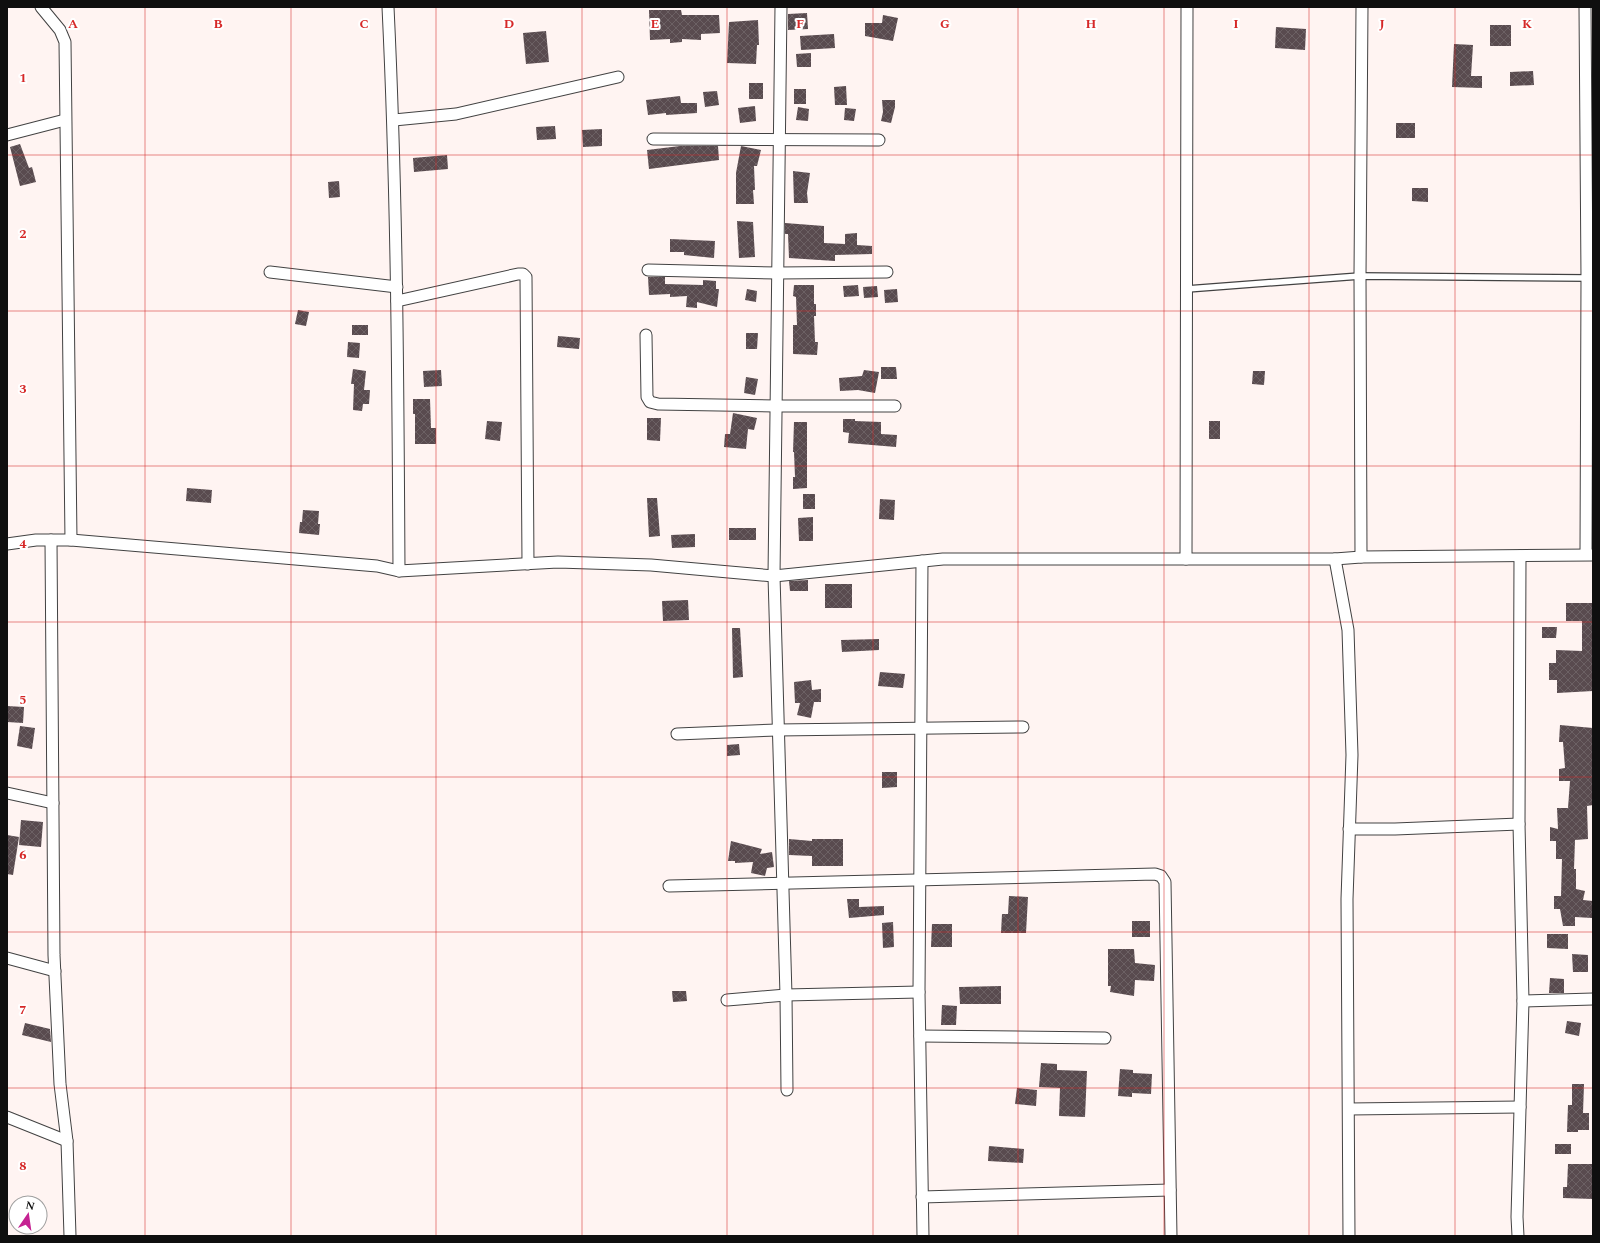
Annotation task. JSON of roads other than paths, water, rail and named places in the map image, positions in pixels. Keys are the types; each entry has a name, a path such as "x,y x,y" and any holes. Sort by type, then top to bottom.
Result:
{"street":[{"path":"41,7 60,30 65,42 71,540"},
{"path":"388,7 394,120 399,571"},
{"path":"781,7 774,576 777,730 786,995 787,1090"},
{"path":"1186,559 1187,7"},
{"path":"1361,557 1360,276 1362,7"},
{"path":"7,544 36,540 71,540 378,566 399,571 558,562 651,565 774,576 943,559 1335,559 1361,557 1589,554 1590,393 1587,278 1585,7"},
{"path":"394,120 456,114 618,77"},
{"path":"7,135 65,120"},
{"path":"653,139 879,140"},
{"path":"648,270 778,273 887,272"},
{"path":"270,272 397,288"},
{"path":"397,301 518,274 523,274 526,277 528,564"},
{"path":"646,335 647,397 650,402 658,404 776,406 895,406"},
{"path":"51,540 55,971 60,1084 67,1141 70,1236"},
{"path":"1518,1236 1517,1217 1523,1001 1519,824 1520,556"},
{"path":"1335,559 1348,630 1352,755 1347,899 1349,1236"},
{"path":"922,561 919,992 923,1236"},
{"path":"677,734 777,730 1023,727"},
{"path":"7,792 53,803"},
{"path":"1349,829 1395,829 1519,824"},
{"path":"669,886 782,882 1155,874 1161,876 1165,882 1166,1034 1171,1236"},
{"path":"7,958 55,971"},
{"path":"727,1000 786,995 919,992"},
{"path":"1523,1001 1593,999"},
{"path":"920,1036 1105,1038"},
{"path":"1349,1109 1520,1106"},
{"path":"7,1117 67,1141"},
{"path":"922,1197 1170,1190"}],"lane":[{"path":"1187,289 1360,276 1587,278"}]}
